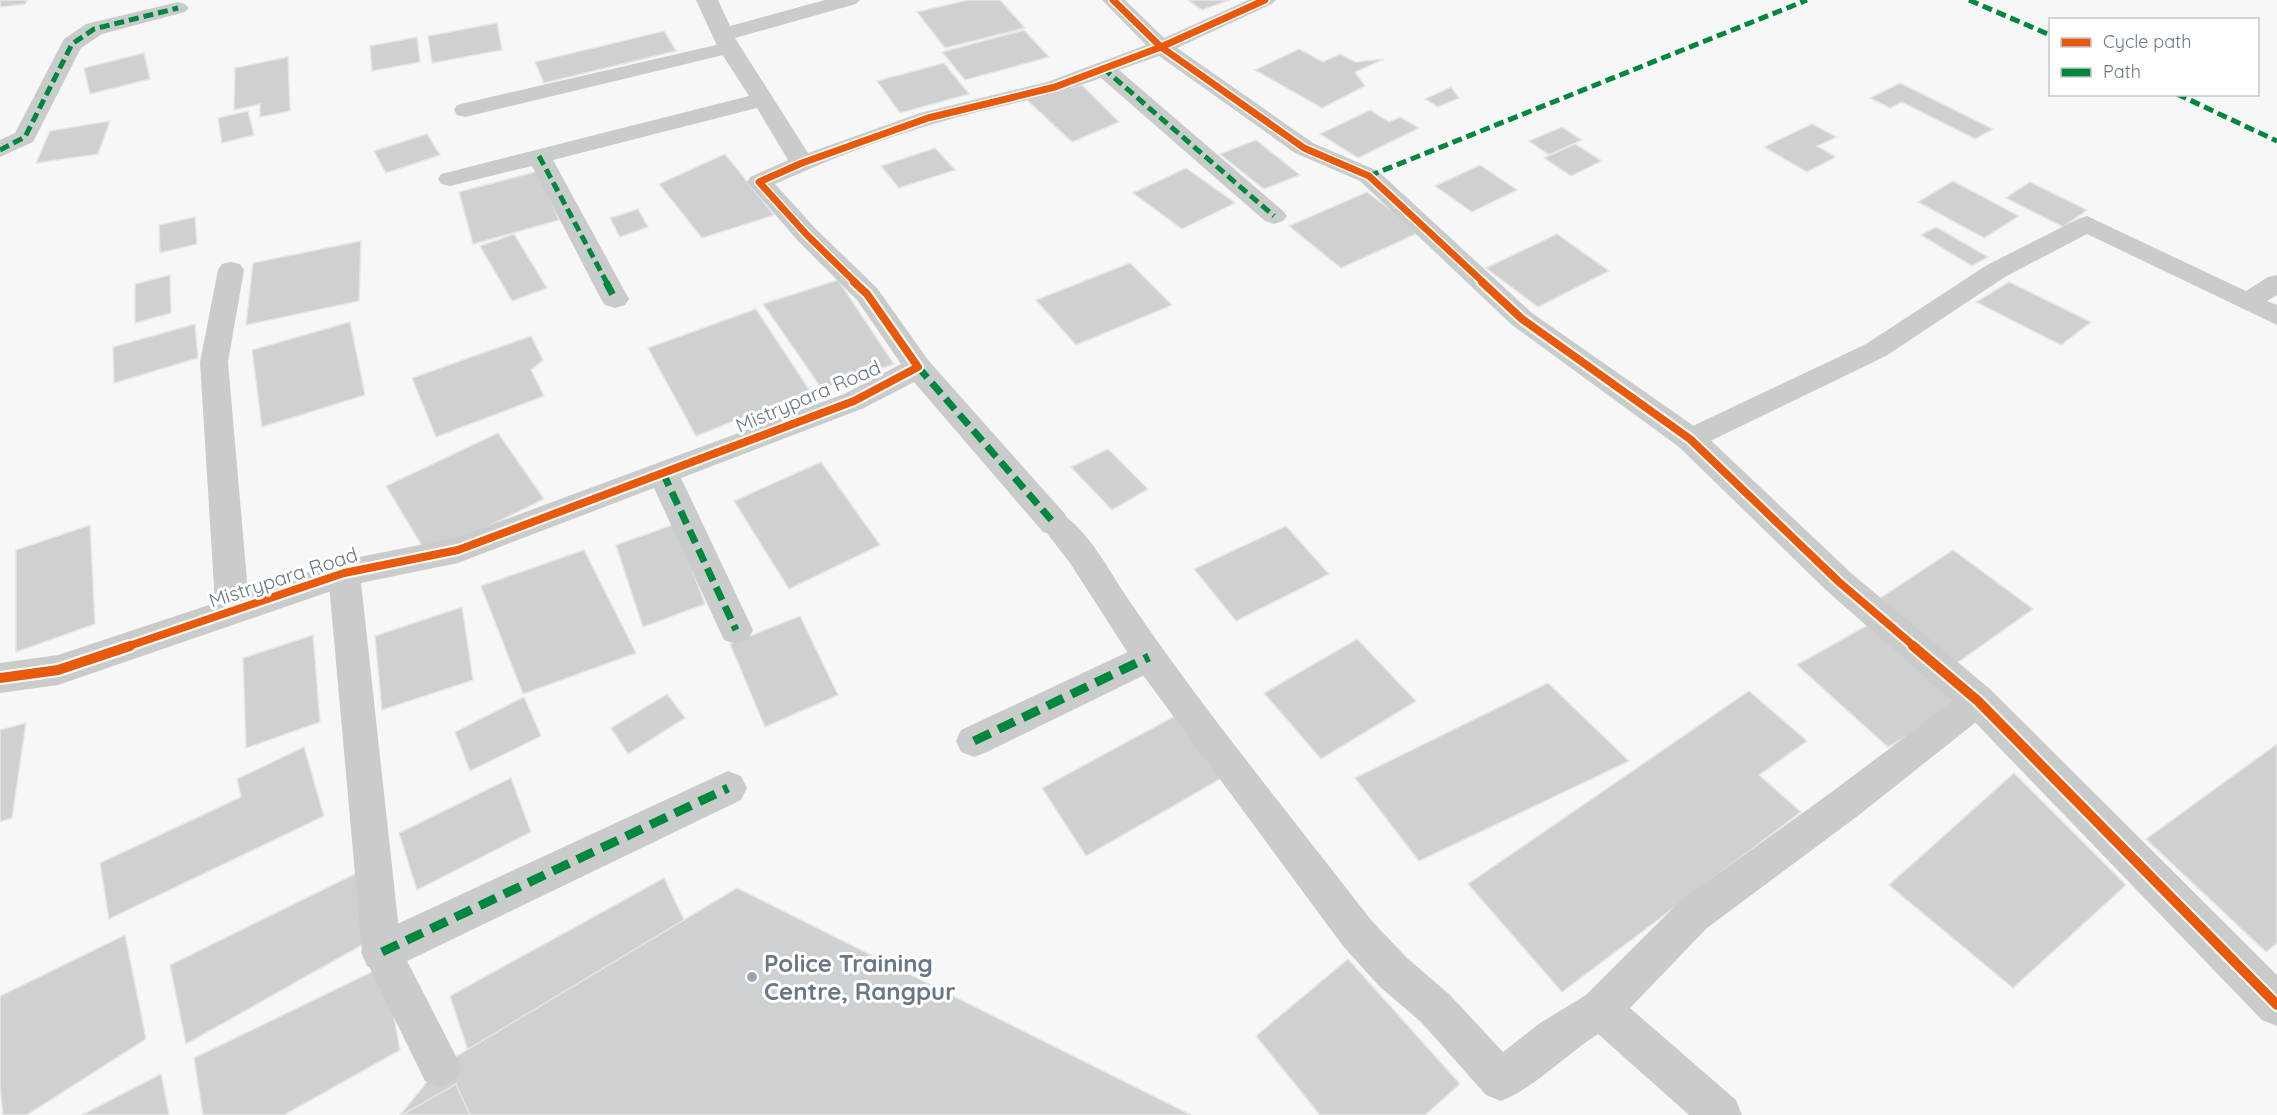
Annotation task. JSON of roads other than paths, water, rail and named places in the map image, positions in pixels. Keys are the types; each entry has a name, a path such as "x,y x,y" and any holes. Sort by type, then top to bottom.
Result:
{"street":[{"path":"707,0 725,41 802,163"},
{"path":"725,41 849,0"},
{"path":"1113,0 1161,47 1304,148 1370,176 1522,319 1690,439 1839,582 1978,701 2277,1005"},
{"name":"Mistrypara Road","path":"0,678 58,670 344,573 458,550 854,401 918,367 867,294 807,235 759,182 802,163 928,118 1055,87 1161,47 1265,0"},
{"path":"0,150 25,137 72,44 94,29 177,8"},
{"path":"1103,68 1274,216"},
{"path":"450,179 763,99"},
{"path":"539,156 615,299"},
{"path":"231,270 214,362 233,611"},
{"path":"918,367 1054,523"},
{"path":"663,473 736,630"},
{"path":"974,741 1149,657"},
{"path":"382,952 728,788"}],"lane":[{"path":"465,110 725,41"},
{"path":"1690,439 1876,350 1996,271 2088,224 2277,316"},
{"path":"2248,301 2277,283"},
{"path":"1054,523 1082,554 1149,657 1357,933 1393,972 1435,1008 1501,1080 1555,1038 1600,1009 1693,915 1846,803 1978,701"},
{"path":"344,573 382,952 440,1066"},
{"path":"1600,1009 1721,1115"}],"place":[{"name":"Police Training Centre, Rangpur","path":"752,977"}]}
